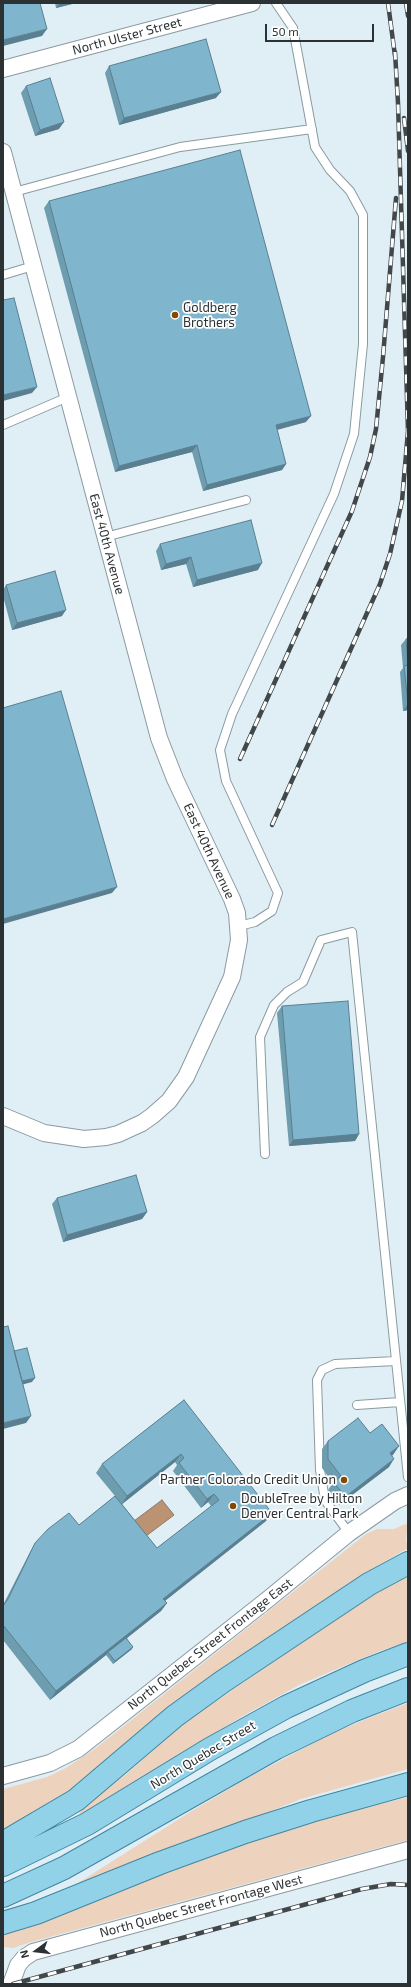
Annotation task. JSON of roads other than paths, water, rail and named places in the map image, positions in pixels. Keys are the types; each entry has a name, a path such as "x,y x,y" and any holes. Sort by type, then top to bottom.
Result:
{"main road":[{"path":"3,1843 39,1823 81,1796 175,1716 222,1682 369,1584 408,1563"},
{"name":"North Quebec Street","path":"3,1865 86,1824 210,1749 286,1707 357,1674 408,1654"},
{"path":"3,1896 58,1871 92,1853 276,1748 352,1711 408,1689"},
{"path":"3,1923 36,1913 160,1863 245,1832 311,1811 408,1784"}],"street":[{"name":"North Ulster Street","path":"3,69 252,3"},
{"name":"East 40th Avenue","path":"3,152 105,537 164,752 175,779 223,878 236,913 239,926 238,956 232,977 186,1077 169,1101 152,1116 142,1123 118,1134 106,1137 84,1139 44,1133 3,1116"},
{"name":"North Quebec Street Frontage East","path":"3,1776 50,1763 78,1749 261,1605 349,1533 389,1505 408,1495"},
{"name":"North Quebec Street Frontage West","path":"11,1984 18,1965 24,1958 33,1952 408,1850"}],"lane":[{"path":"239,926 255,922 272,911 278,893 226,781 220,750 232,714 334,494 354,434 363,344 363,215 350,190 330,170 315,147 293,28 276,3"},
{"path":"14,192 180,147 312,129"},
{"path":"3,275 33,266"},
{"path":"3,426 68,397"},
{"path":"105,537 246,500"},
{"path":"265,1154 260,1036 274,1005 287,992 303,982 321,940 352,932 408,1477"},
{"path":"349,1533 327,1503 324,1494 320,1470 317,1380 322,1370 335,1364 396,1361"},
{"path":"357,1405 400,1402"}],"railway":[{"path":"388,3 395,56"},
{"path":"406,3 408,16"},
{"path":"272,825 380,584 390,554 402,501 408,431 398,103 395,52"},
{"path":"404,118 408,151"},
{"path":"240,759 352,511 370,457 376,429 396,198"},
{"path":"13,1984 362,1889 391,1884 408,1885"}],"place":[{"name":"Goldberg Brothers","path":"175,315"},
{"name":"Partner Colorado Credit Union","path":"344,1480"},
{"name":"DoubleTree by Hilton Denver Central Park","path":"233,1506"}]}
